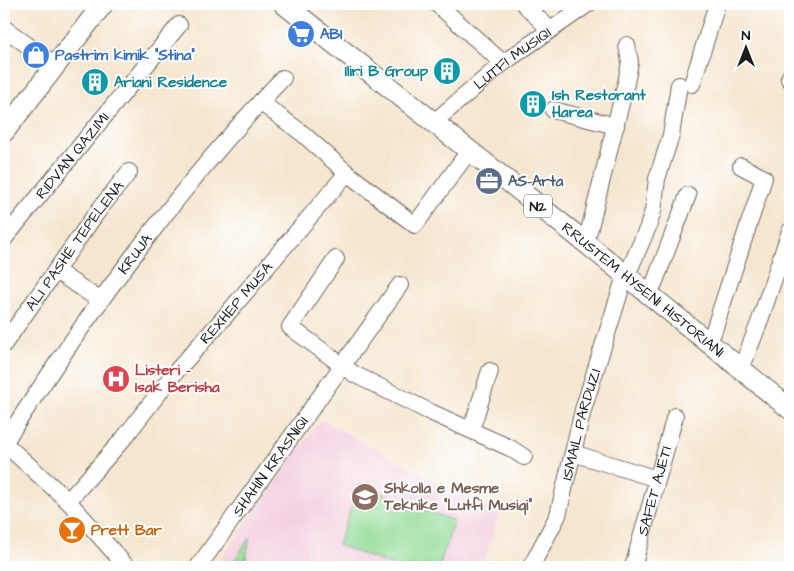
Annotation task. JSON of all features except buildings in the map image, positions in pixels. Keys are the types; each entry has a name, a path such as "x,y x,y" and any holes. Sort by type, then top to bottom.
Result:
{"main road":[{"path":"4,132 103,4"},
{"name":"RRUSTEM HYSENI HISTORIANI","path":"284,4 469,152 628,271 790,409"},
{"name":"RRUSTEM HYSENI HISTORIANI","path":"302,4 441,116 589,230 628,271 654,284 790,394"}],"street":[{"path":"437,4 503,63"},
{"path":"524,4 550,30"},
{"name":"LUTFI MUSIQI","path":"441,116 503,63 588,4"},
{"name":"ISMAIL PARDUZI","path":"531,567 558,515 583,410 628,271 648,227 657,179 685,84 717,4"},
{"name":"RIDVAN QAZIMI","path":"4,239 179,25"},
{"path":"4,28 56,66"},
{"path":"589,230 616,126 630,62 627,45"},
{"name":"KRUJA","path":"4,443 50,372 136,253 207,162 283,78"},
{"path":"260,102 302,133 347,173 415,225 469,152"},
{"path":"553,110 616,126"},
{"name":"RRUSTEM HYSENI HISTORIANI","path":"713,333 764,178 741,166"},
{"name":"ALI PASHË TEPELENA","path":"4,344 129,172"},
{"name":"REXHEP MUSA","path":"68,501 124,438 172,376 347,173"},
{"name":"RRUSTEM HYSENI HISTORIANI","path":"654,284 688,195"},
{"path":"745,359 790,231"},
{"path":"336,259 290,327 354,374 428,411 510,448 524,457"},
{"path":"56,271 102,301"},
{"name":"SHAHIN KRASNIQI","path":"198,567 400,285"},
{"path":"471,430 490,371"},
{"name":"SAFET AJETI","path":"633,567 675,416"},
{"path":"4,443 68,501 127,567"},
{"path":"573,454 657,479"}],"shaded area":[{"name":"Shkolla e Mesme Teknike \"Lutfi Musiqi\"","path":"321,419 499,514 482,567 215,567"}],"green space":[{"path":"359,484 454,521 439,567 396,567 338,545"},
{"path":"250,537 244,567 230,567"}],"place":[{"name":"ABI","path":"301,34"},
{"name":"Pastrim kimik \"Stina\"","path":"36,55"},
{"name":"Iliri B Group","path":"447,71"},
{"name":"Ariani Residence","path":"95,82"},
{"name":"Ish Restorant Harea","path":"533,104"},
{"name":"AS-Arta","path":"489,181"},
{"name":"Listeri - Isak Berisha","path":"116,379"},
{"name":"Shkolla e Mesme Teknike \"Lutfi Musiqi\"","path":"365,497"},
{"name":"Prett Bar","path":"72,530"}]}
